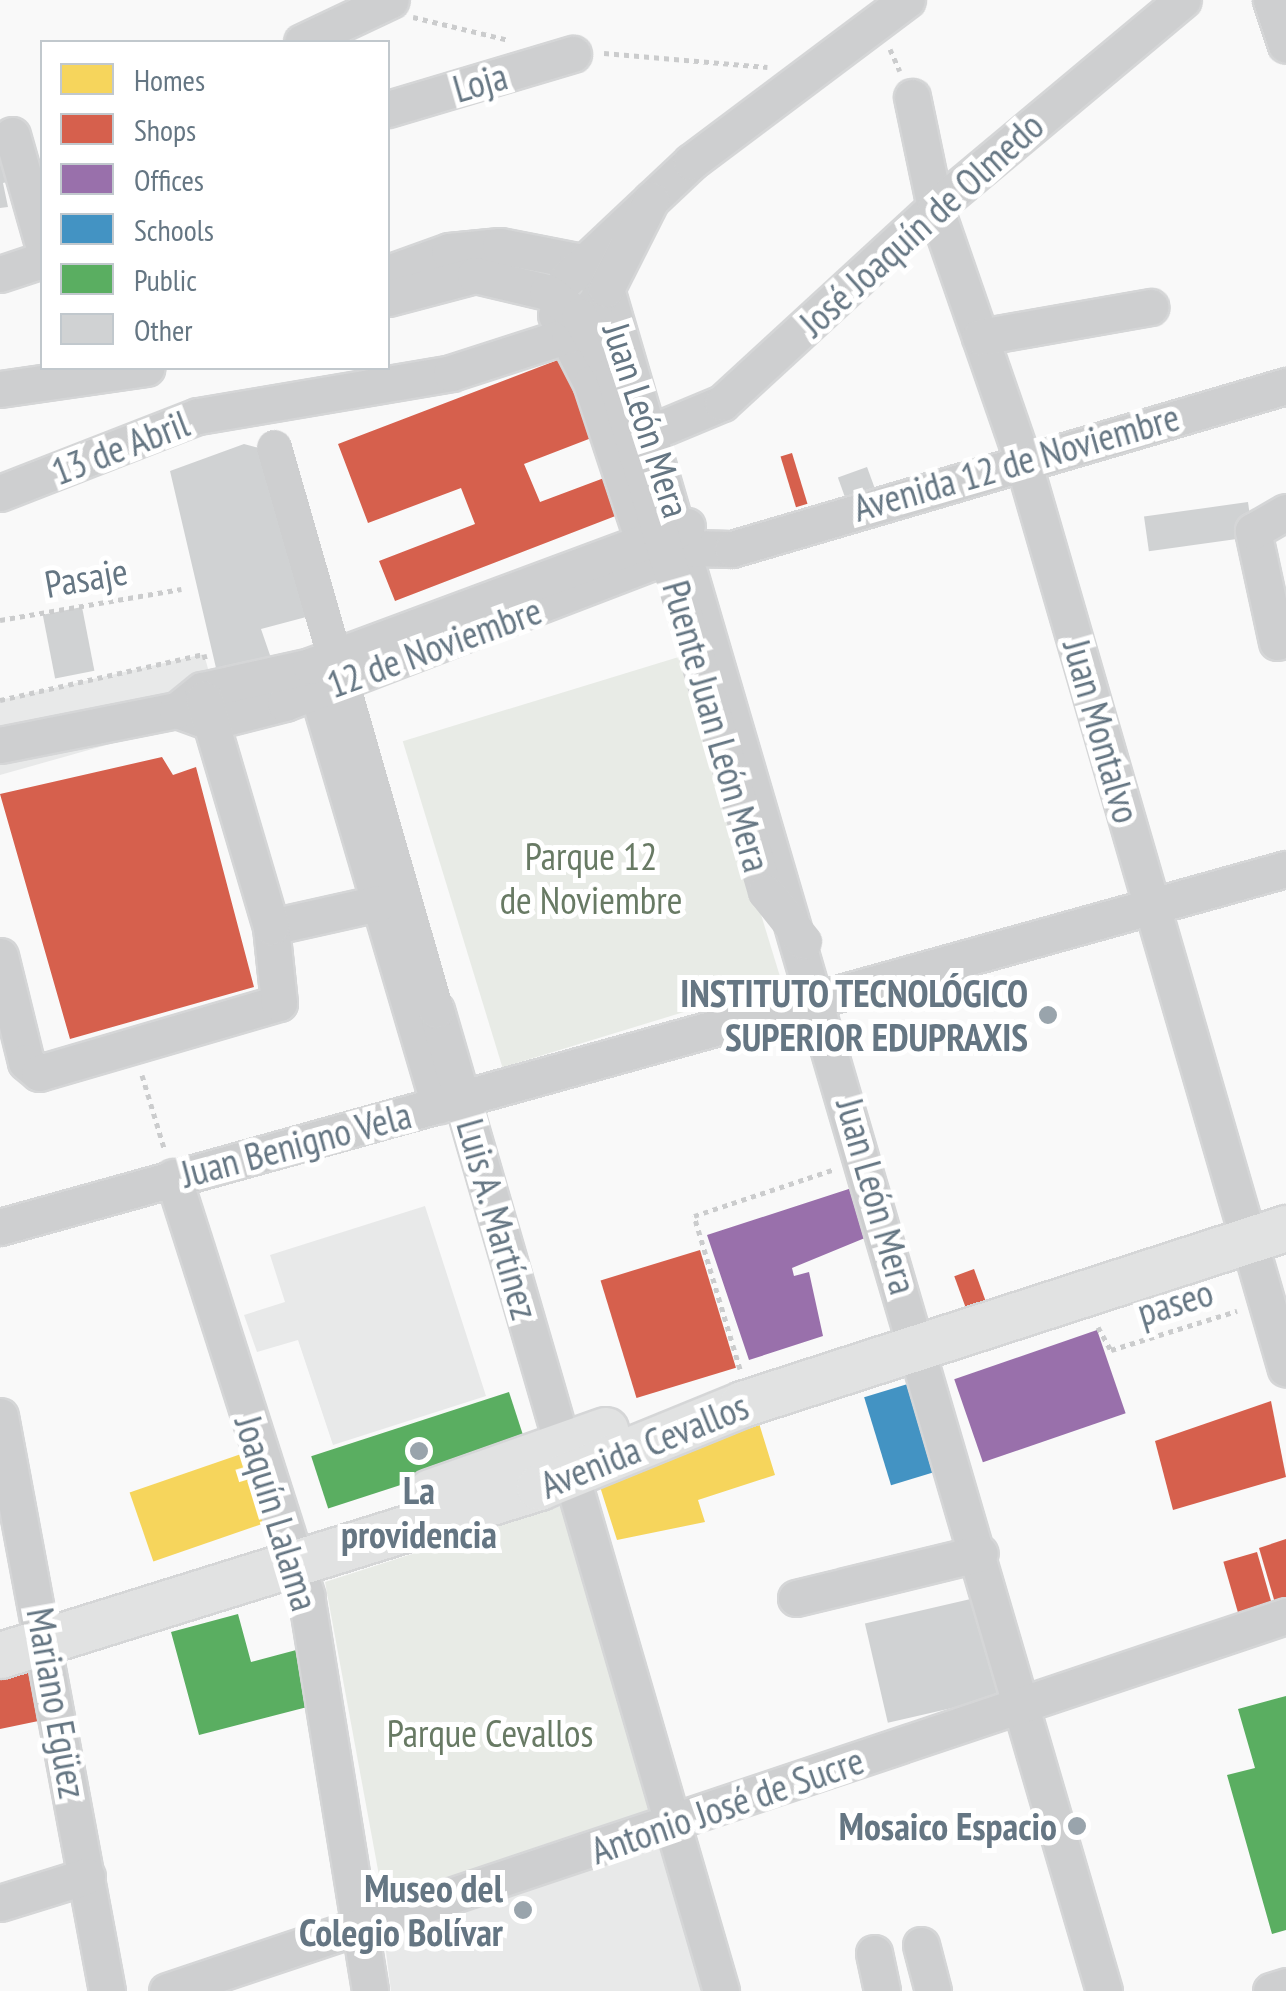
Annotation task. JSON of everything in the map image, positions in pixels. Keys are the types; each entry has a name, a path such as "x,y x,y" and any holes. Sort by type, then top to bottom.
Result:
{"main road":[{"name":"Avenida Cevallos","path":"566,1458 744,1384 1081,1298 1259,1230 1286,1205"},
{"name":"Avenida Cevallos","path":"20,1635 291,1554 917,1338 1259,1230"}],"street":[{"name":"13 de Abril","path":"0,493 198,416 259,411 451,373 533,341 555,311 578,261 908,0"},
{"name":"José Joaquín de Olmedo","path":"650,434 722,402 935,207 1184,0"},
{"path":"1271,0 1286,46"},
{"path":"306,40 376,3"},
{"name":"Loja","path":"390,108 573,54"},
{"name":"Juan Montalvo","path":"912,97 935,207 1022,458 1154,909 1259,1230 1286,1369"},
{"path":"18,132 40,232"},
{"name":"13 de Abril","path":"555,311 606,289 651,200"},
{"path":"390,273 449,251 500,246 578,261 606,289"},
{"path":"0,274 40,261"},
{"path":"390,297 475,275 555,311"},
{"name":"Juan León Mera","path":"606,289 710,620 804,941 1104,1991"},
{"path":"980,337 1150,307"},
{"name":"Juan León Mera","path":"555,311 643,540"},
{"name":"Puente Juan León Mera","path":"555,311 579,316 613,373 765,892 804,941"},
{"path":"0,389 132,370"},
{"name":"Avenida 12 de Noviembre","path":"684,537 739,544 1022,458 1286,386"},
{"name":"Luis A. Martínez","path":"259,411 274,447 436,1010 451,1102"},
{"path":"1277,642 1253,531 1286,512"},
{"name":"12 de Noviembre","path":"313,678 643,540 684,537"},
{"name":"12 de Noviembre","path":"0,745 313,678 684,537"},
{"path":"710,620 739,544"},
{"name":"Luis A. Martínez","path":"313,678 378,904 451,1102 566,1458 676,1823 721,1991"},
{"path":"0,956 5,1004 30,1070 134,1046 279,1003 271,927 200,702"},
{"name":"Juan Benigno Vela","path":"0,1227 451,1102 823,1006 1286,869"},
{"path":"271,927 378,904"},
{"name":"Joaquín Lalama","path":"173,1178 291,1554 363,1930 370,1991"},
{"name":"Mariano Egüez","path":"0,1416 20,1635 87,1876 107,1991"},
{"path":"796,1598 980,1553"},
{"name":"Antonio José de Sucre","path":"167,1991 363,1930 1286,1616"},
{"path":"0,1903 87,1876"},
{"path":"921,1945 932,1991"},
{"path":"874,1954 882,1991"},
{"path":"1272,1991 1286,1986"}],"path":[{"path":"878,21 912,97"},
{"name":"Pasaje","path":"0,620 181,589"},
{"path":"0,700 204,654 200,702"},
{"path":"134,1046 173,1178"},
{"path":"744,1384 694,1216 866,1158"},
{"name":"paseo","path":"1081,1298 1111,1350 1255,1305"}],"shaded area":[{"path":"204,654 220,713 0,775 0,700"},
{"path":"425,1206 486,1396 333,1445 298,1340 257,1352 244,1315 285,1302 270,1255"},
{"path":"670,1836 710,1991 391,1991 383,1929"}],"green space":[{"name":"Parque 12 de Noviembre","path":"682,656 782,982 502,1067 403,741"},
{"name":"Parque Cevallos","path":"564,1505 658,1822 385,1908 325,1582"}],"building: Homes":[{"path":"758,1420 775,1475 698,1500 705,1522 617,1540 595,1471"},
{"path":"244,1453 268,1522 153,1561 130,1492"}],"building: Shops":[{"path":"563,358 594,437 524,464 540,502 604,478 618,515 395,601 379,561 475,524 461,488 368,523 338,444"},
{"path":"792,453 807,504 796,507 781,457"},
{"path":"162,757 173,775 196,767 254,987 70,1039 0,794"},
{"path":"700,1250 736,1368 637,1398 601,1280"},
{"path":"974,1269 985,1300 966,1307 954,1276"},
{"path":"1271,1401 1286,1477 1173,1510 1155,1441"},
{"path":"1286,1539 1286,1599 1275,1603 1259,1548"},
{"path":"1257,1552 1272,1604 1238,1614 1223,1562"},
{"path":"35,1661 48,1719 0,1729 0,1673"}],"building: Offices":[{"path":"861,1185 877,1233 792,1268 794,1276 809,1272 823,1336 749,1360 707,1235"},
{"path":"1097,1330 1126,1413 983,1462 954,1379"}],"building: Schools":[{"path":"911,1383 938,1471 891,1485 864,1397"}],"building: Public":[{"name":"La providencia","path":"509,1392 526,1444 328,1509 311,1456"},
{"path":"238,1614 251,1662 300,1649 315,1705 199,1735 171,1632"},
{"path":"1286,1696 1286,1930 1272,1934 1227,1775 1255,1768 1238,1709"}],"building: Other":[{"path":"10,157 15,180 3,183 8,207 0,208 0,159"},
{"path":"244,444 263,449 325,612 261,629 271,658 216,668 170,471"},
{"path":"867,467 875,489 846,499 838,478"},
{"path":"1248,502 1253,537 1149,551 1144,517"},
{"path":"82,607 94,671 55,678 43,615"},
{"path":"975,1598 998,1697 888,1723 865,1623"}],"place":[{"name":"INSTITUTO TECNOLÓGICO SUPERIOR EDUPRAXIS","path":"1048,1015"},
{"name":"La providencia","path":"419,1451"},
{"name":"Mosaico Espacio","path":"1077,1826"},
{"name":"Museo del Colegio Bolívar","path":"523,1910"}]}
